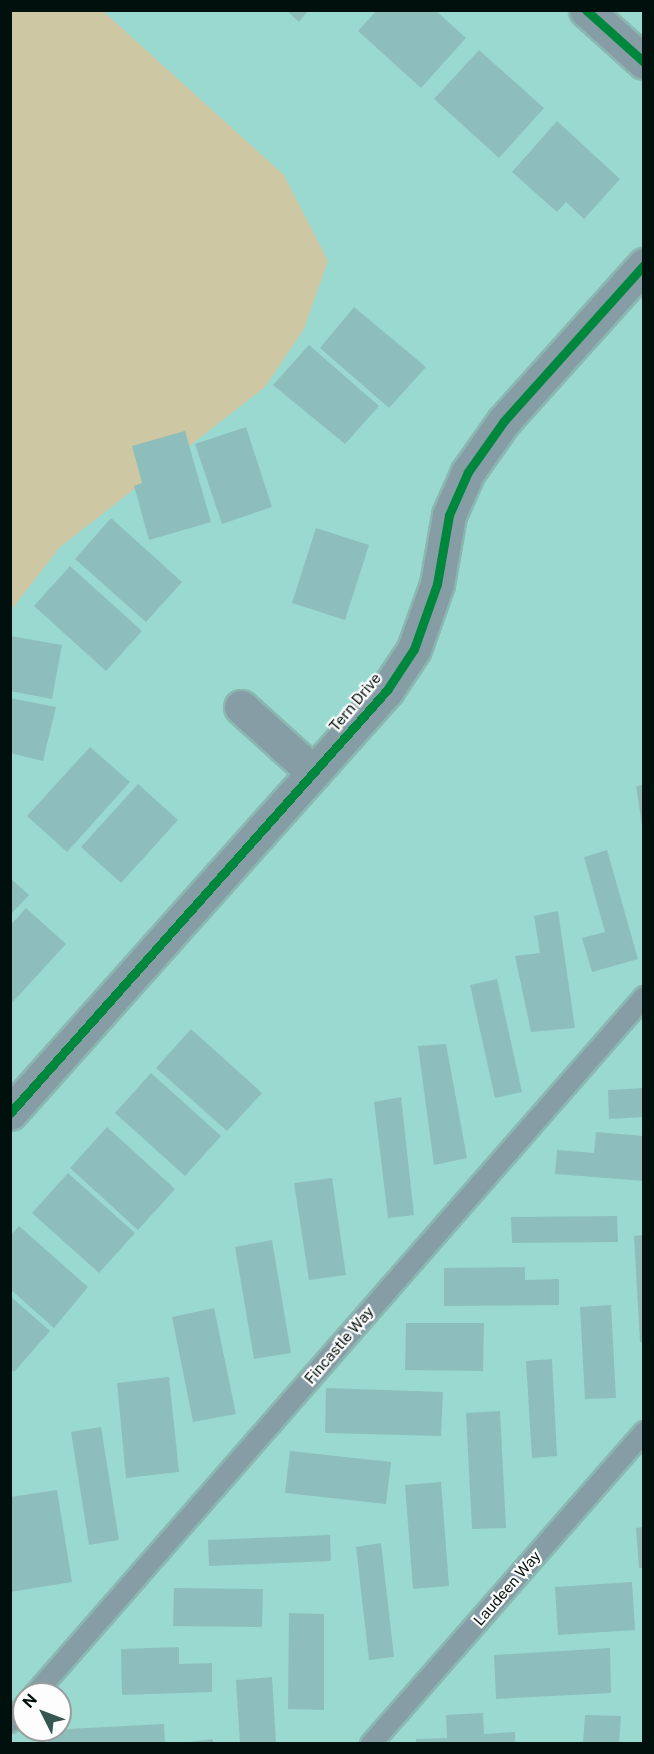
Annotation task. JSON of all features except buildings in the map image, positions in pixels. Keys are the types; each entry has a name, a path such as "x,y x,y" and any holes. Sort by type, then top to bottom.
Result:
{"street":[{"path":"586,10 644,62"},
{"name":"Tern Drive","path":"10,1113 387,690 414,649 437,584 449,515 468,472 504,421 644,265"},
{"path":"241,707 314,773"}],"lane":[{"name":"Fincastle Way","path":"45,1682 644,997"},
{"name":"Laudeen Way","path":"371,1743 644,1432"}],"shaded area":[{"path":"11,11 103,11 284,175 328,261 304,329 265,387 60,547 11,610"}],"cycle path":[{"path":"586,10 644,62"},
{"path":"10,1113 387,690 414,649 437,584 449,515 468,472 504,421 644,265"}]}
